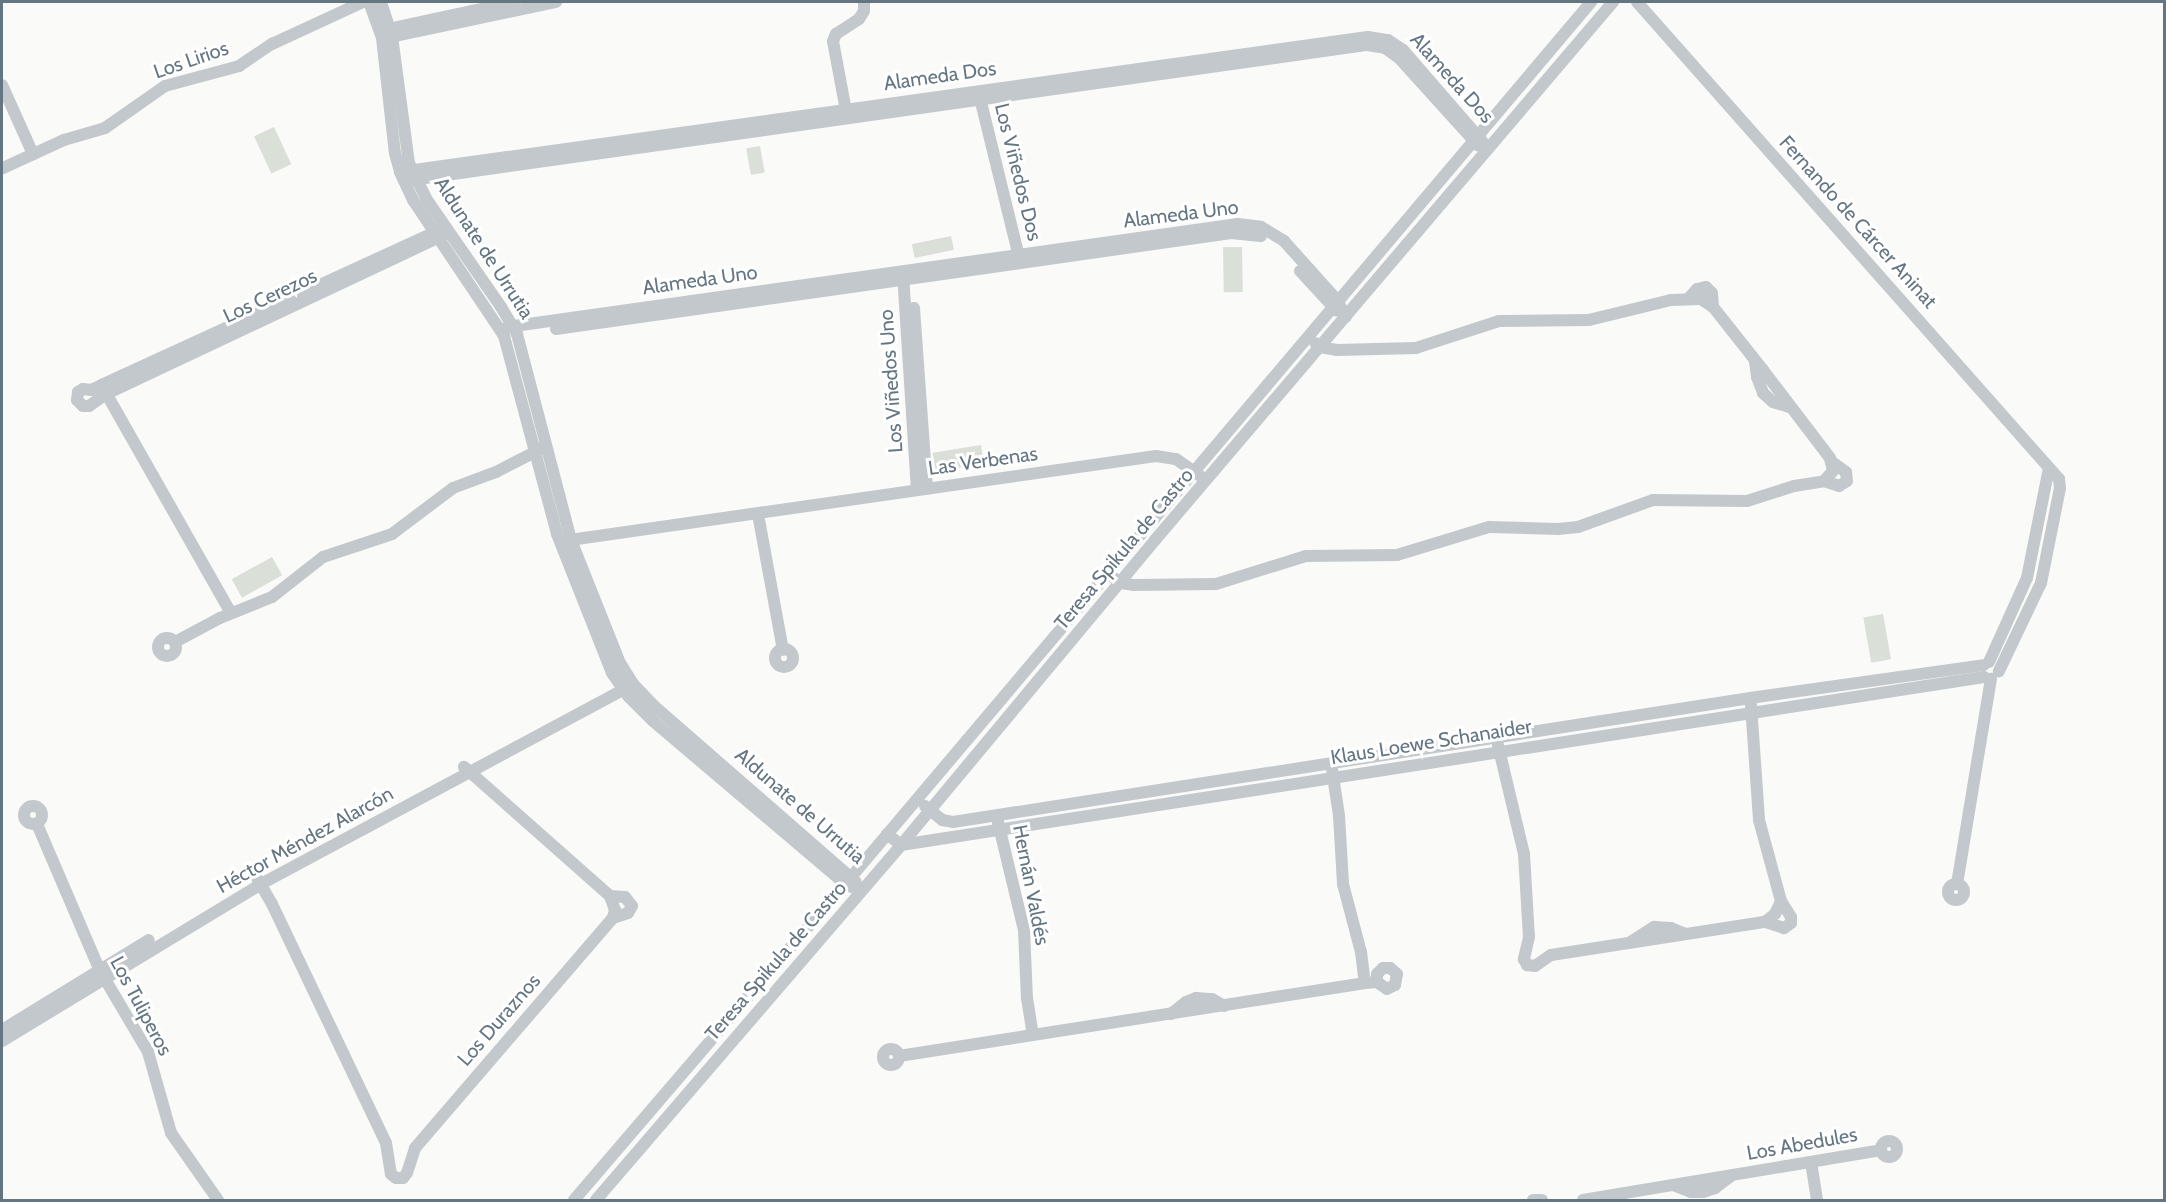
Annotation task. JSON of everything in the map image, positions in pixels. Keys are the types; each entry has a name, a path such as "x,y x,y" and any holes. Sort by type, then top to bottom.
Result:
{"street":[{"name":"Los Lirios","path":"2,171 64,140 105,128 165,86 239,66 273,44 363,2"},
{"name":"Aldunate de Urrutia","path":"369,2 386,33"},
{"name":"Aldunate de Urrutia","path":"381,2 406,149 408,175 427,200 443,232 509,331 565,541 618,657 626,684 653,705 862,890"},
{"path":"386,33 514,2"},
{"path":"386,33 556,2"},
{"path":"847,113 833,41 840,31 859,20 864,11 864,2"},
{"name":"Teresa Spikula de Castro","path":"574,1200 849,880 1591,2"},
{"name":"Teresa Spikula de Castro","path":"597,1200 901,845 1206,481 1613,2"},
{"name":"Fernando de Cárcer Aninat","path":"1637,2 2049,468 2060,484 2043,575 2038,590 1989,671"},
{"name":"Alameda Dos","path":"408,175 1375,37 1388,40 1407,54 1487,150"},
{"path":"2,85 33,154"},
{"name":"Los Viñedos Dos","path":"980,95 1019,260"},
{"name":"Alameda Uno","path":"509,331 1019,260 1230,225 1253,225 1269,230 1284,241 1346,317"},
{"name":"Los Cerezos","path":"231,613 98,392 443,232"},
{"name":"Los Viñedos Uno","path":"907,275 922,490"},
{"path":"1107,573 1122,583 1145,586 1216,584 1306,556 1396,555 1481,528 1569,528 1653,501 1747,501 1789,488 1824,481 1832,474 1832,462 1789,407 1773,402 1763,393 1757,377 1755,362 1713,307 1712,293 1706,287 1696,289 1689,298 1589,320 1499,321 1416,348 1337,350 1320,347 1306,338"},
{"path":"175,642 231,613 272,597 323,557 392,534 447,491 496,472 542,449"},
{"name":"Las Verbenas","path":"565,541 1156,456 1176,459 1206,481"},
{"path":"758,514 783,650"},
{"path":"1957,884 1989,671"},
{"name":"Klaus Loewe Schanaider","path":"901,845 999,830 1497,738 1750,698 1989,671"},
{"name":"Klaus Loewe Schanaider","path":"917,799 942,820 949,822 1333,770 1499,751 1752,713 1989,671"},
{"name":"Héctor Méndez Alarcón","path":"2,1030 259,881 626,684"},
{"path":"1750,698 1758,812 1781,901 1791,917 1788,926 1779,928 1765,922"},
{"path":"1497,738 1524,854 1529,937 1524,959 1527,965 1535,966 1551,956 1629,943 1654,927 1671,928 1686,934 1765,922 1775,914 1781,901"},
{"name":"Los Duraznos","path":"259,881 386,1143 390,1171 396,1179 403,1178 407,1173 415,1148 613,918 628,913 632,906 625,897 610,896 467,770"},
{"path":"899,1056 1171,1014 1186,1002 1196,998 1212,999 1224,1006 1371,983 1343,884 1333,770"},
{"name":"Hernán Valdés","path":"997,815 1024,930 1027,998 1033,1035"},
{"name":"Los Tuliperos","path":"37,824 102,973 124,1015 148,1052 171,1133 218,1200"},
{"path":"887,834 901,845"},
{"path":"1529,937 1538,950 1551,956"},
{"name":"Héctor Méndez Alarcón","path":"2,1041 102,973"},
{"path":"652,1110 664,1120"},
{"path":"386,1143 401,1151 415,1148"},
{"name":"Los Abedules","path":"1592,1200 1673,1185 1691,1192 1703,1192 1715,1188 1731,1176 1881,1150"},
{"path":"1811,1162 1817,1200"},
{"path":"1533,1200 1542,1200"}],"shaded area":[{"path":"274,127 291,164 271,173 254,136"},
{"path":"760,146 765,173 751,175 746,148"},
{"path":"951,236 954,250 915,258 912,244"},
{"path":"1223,247 1242,247 1243,292 1224,292"},
{"path":"981,445 984,464 936,471 933,453"},
{"path":"272,557 282,575 242,598 232,579"},
{"path":"1883,614 1891,659 1871,663 1863,617"}]}
